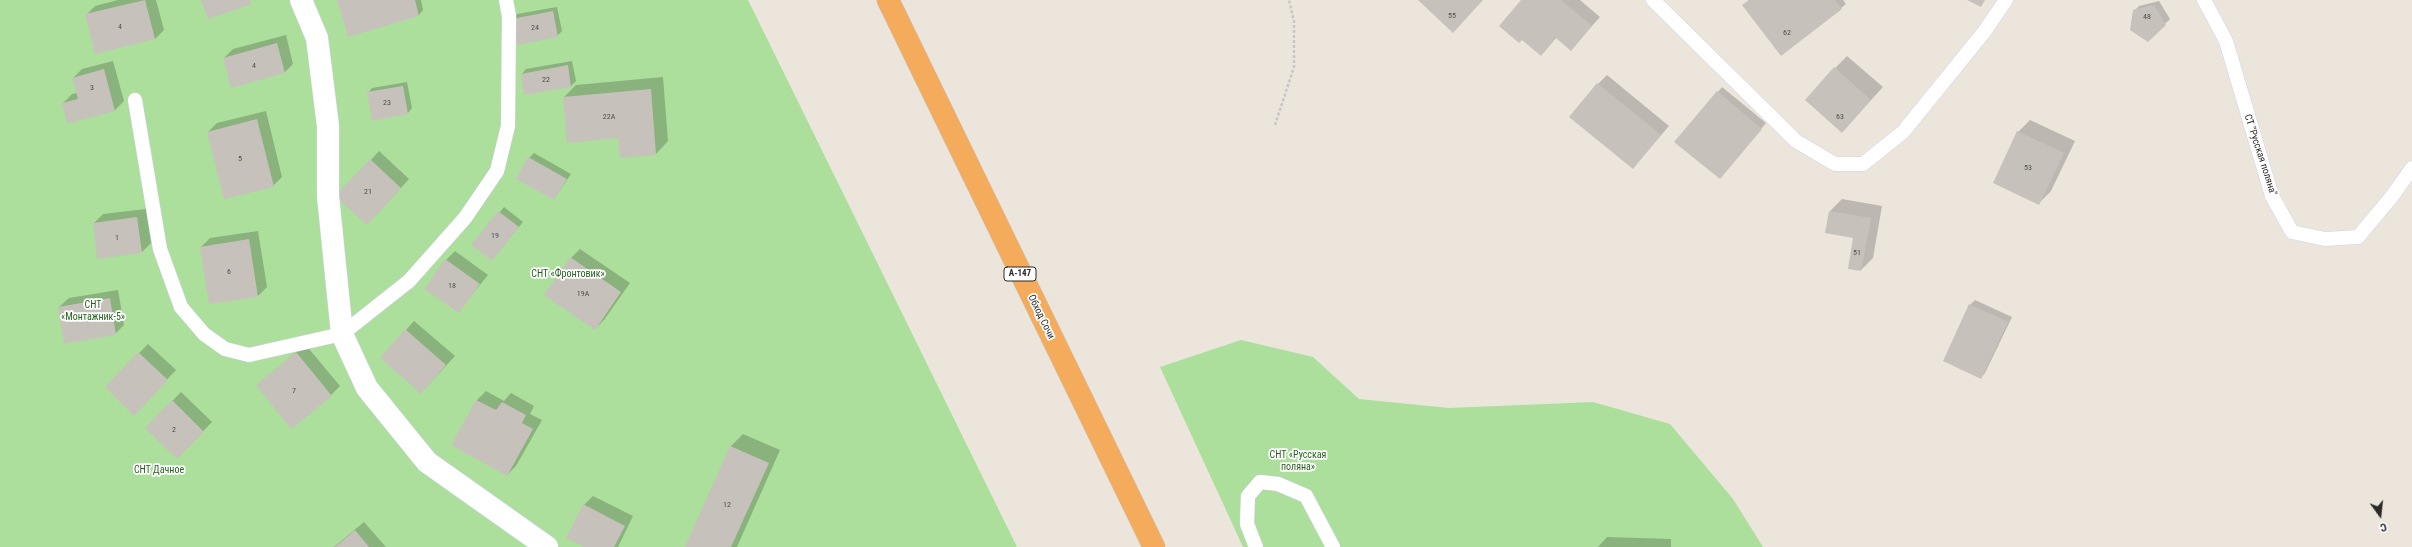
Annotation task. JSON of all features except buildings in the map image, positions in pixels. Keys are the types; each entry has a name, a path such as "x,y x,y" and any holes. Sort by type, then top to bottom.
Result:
{"highway":[{"name":"Обход Сочи","path":"888,0 1154,547"}],"street":[{"path":"300,0 317,38 328,126 328,196 342,334 367,388 427,462 547,547"}],"lane":[{"path":"135,100 160,249 181,307 204,334 225,349 249,355 342,334 409,281 465,218 497,171 508,126 509,16 506,0"},
{"path":"1653,0 1796,141 1835,164 1863,164 1903,132 1984,32 2006,0"},
{"name":"СТ \"Русская поляна\"","path":"2204,0 2226,41 2272,196 2292,232 2325,239 2358,237 2393,195 2412,168"},
{"path":"1256,547 1247,524 1248,496 1260,482 1278,484 1306,496 1333,547"}],"path":[{"path":"1275,125 1294,67 1294,21 1289,0"}],"green space":[{"name":"СНТ «Фронтовик»","path":"0,0 748,0 1017,547 0,547"},
{"name":"СНТ «Русская поляна»","path":"1241,340 1313,357 1359,399 1449,408 1593,402 1670,424 1733,499 1763,547 1243,547 1160,367"}],"park label":[{"name":"СНТ «Монтажник-5»","path":"93,310"},
{"name":"СНТ Дачное","path":"159,470"}]}
